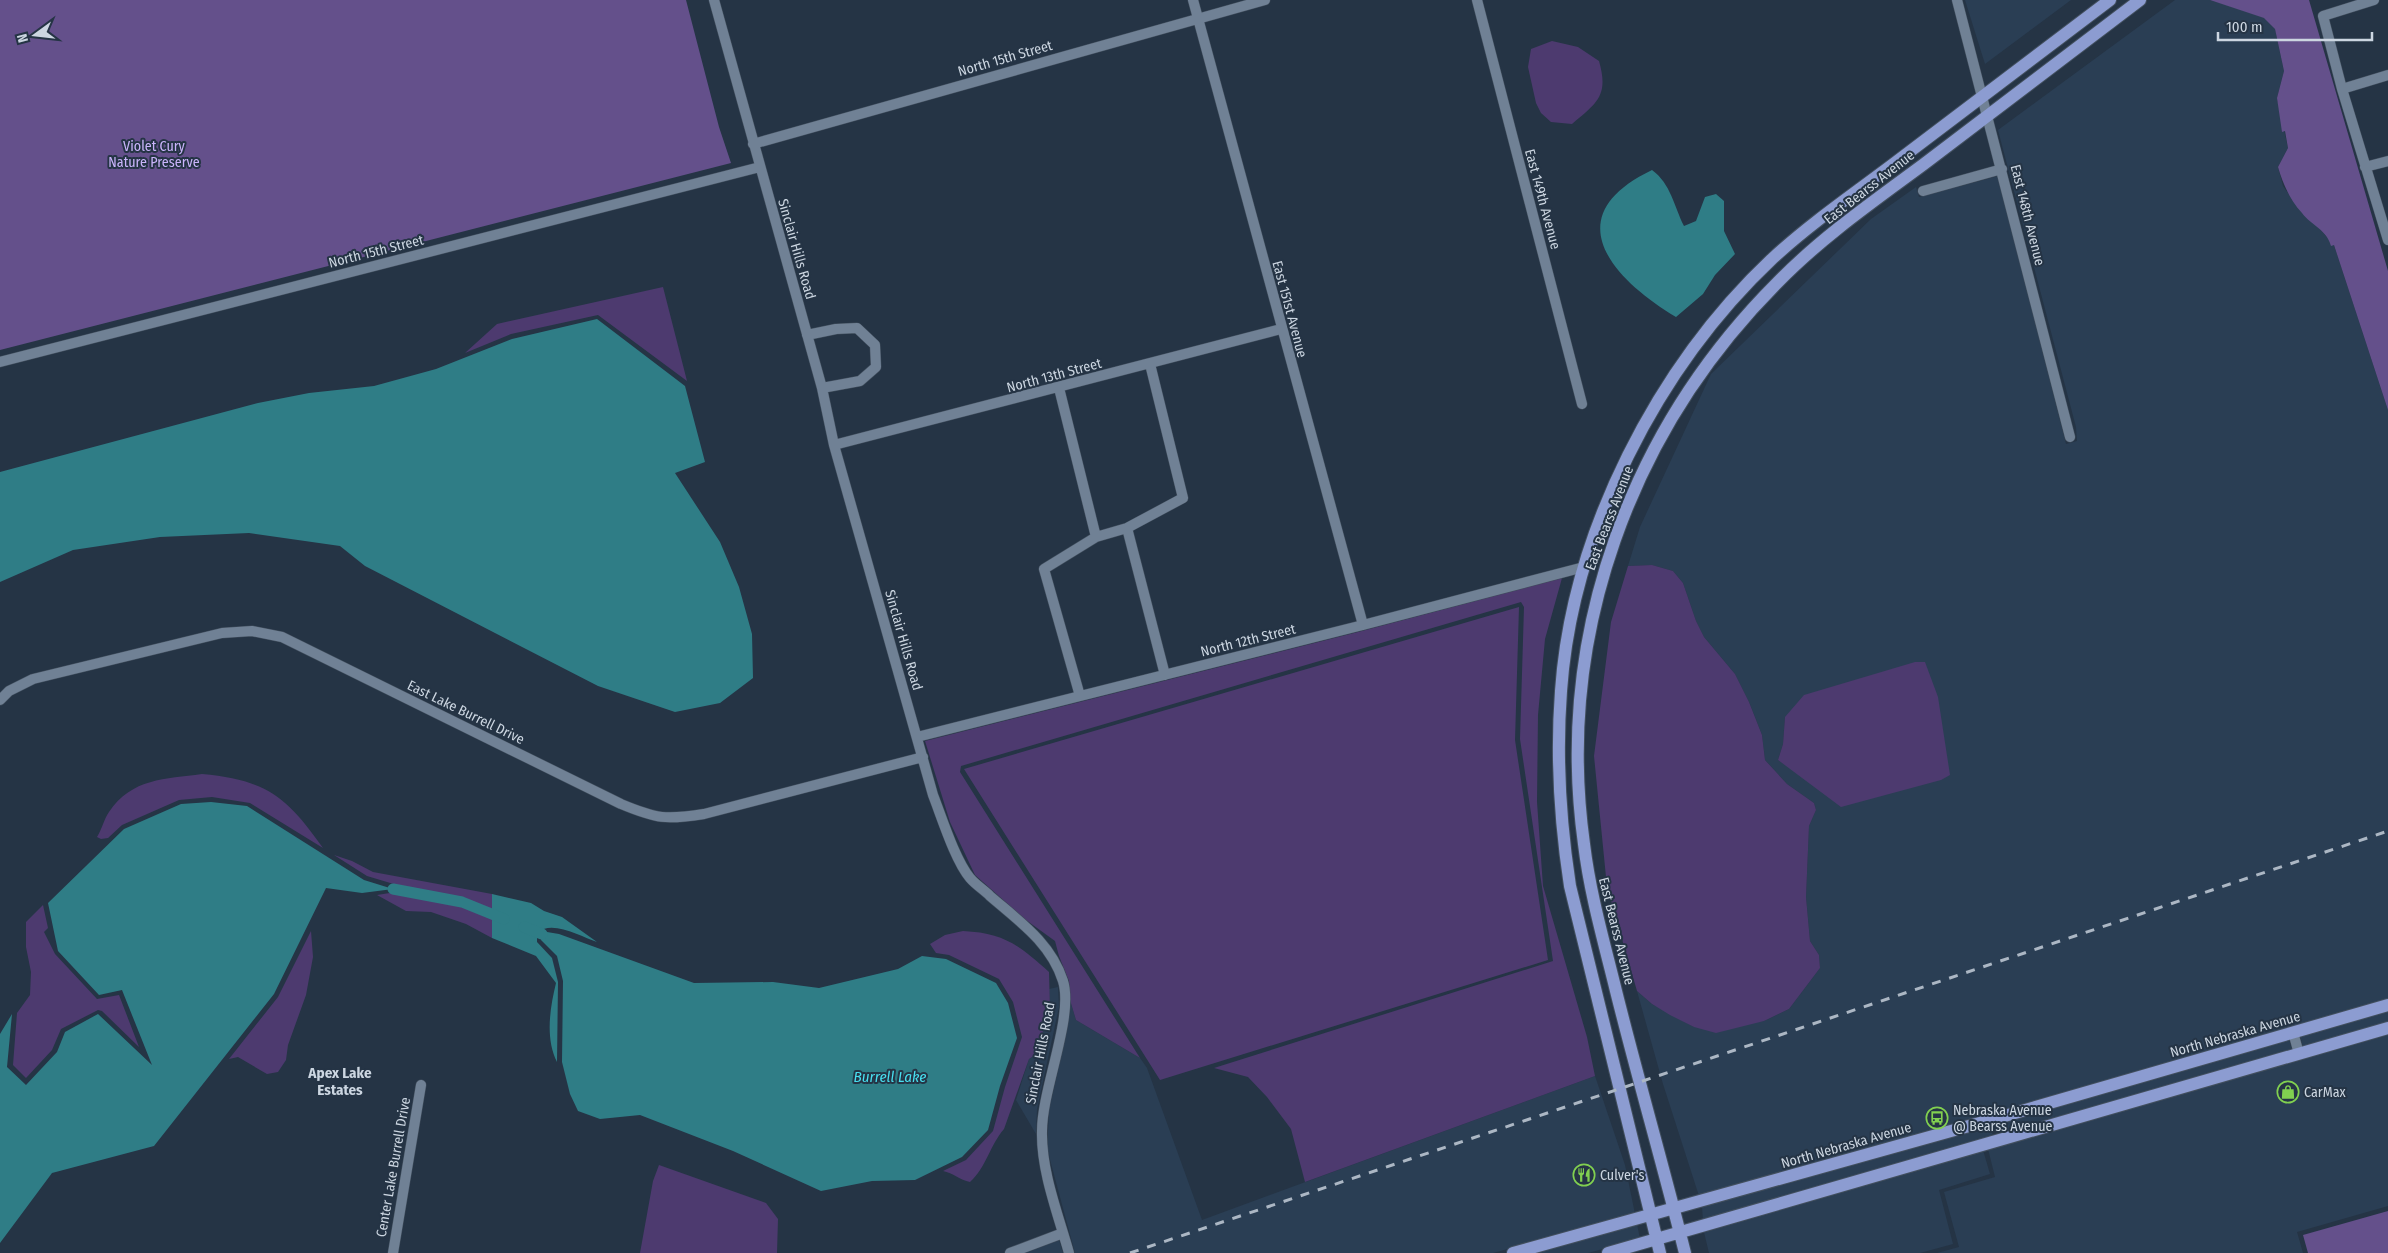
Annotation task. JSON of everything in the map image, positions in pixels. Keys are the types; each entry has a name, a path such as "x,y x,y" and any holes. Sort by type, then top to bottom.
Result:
{"main road":[{"name":"East Bearss Avenue","path":"1660,1253 1652,1214 1570,886 1561,824 1558,758 1561,688 1571,625 1584,567 1610,496 1634,444 1688,357 1733,299 1796,237 2110,0"},
{"name":"East Bearss Avenue","path":"1685,1253 1598,921 1583,839 1578,776 1580,704 1590,628 1606,562 1631,496 1654,445 1696,378 1735,327 1781,278 1810,252 2140,0"},
{"name":"North Nebraska Avenue","path":"1513,1253 1994,1119 2388,1006"},
{"path":"1608,1253 2388,1028"},
{"path":"1994,1119 2000,1140"}],"street":[{"name":"Sinclair Hills Road","path":"714,0 822,388 834,446 933,795 948,835 970,878 1040,940 1053,958 1064,983 1065,1007 1043,1110 1042,1153 1069,1253"},
{"name":"East 151st Avenue","path":"1193,0 1363,625"},
{"name":"North 15th Street","path":"754,144 1198,17 1265,0"},
{"name":"East 149th Avenue","path":"1477,0 1582,404"},
{"name":"East 148th Avenue","path":"1957,0 2070,437"},
{"path":"2374,0 2322,16 2388,240"},
{"path":"2342,89 2388,75"},
{"path":"2365,167 2388,160"},
{"name":"North 15th Street","path":"0,362 760,167"},
{"path":"1923,190 2002,169"},
{"path":"807,335 836,329 857,328 875,345 876,367 860,381 822,388"},
{"name":"North 13th Street","path":"834,446 1281,329"},
{"path":"1080,696 1044,569 1096,537 1127,528 1182,498 1150,364"},
{"path":"1059,388 1096,537"},
{"path":"1127,528 1165,675"},
{"name":"North 12th Street","path":"917,737 1363,625 1584,567"},
{"name":"East Lake Burrell Drive","path":"0,700 9,691 32,679 222,633 252,631 282,637 621,804 652,817 678,819 704,814 923,758"},
{"path":"2293,1032 2299,1054"},
{"name":"Center Lake Burrell Drive","path":"393,1253 421,1085"},
{"path":"1010,1253 1063,1233"}],"shaded area":[{"path":"1965,0 2071,0 1985,64"},
{"path":"2175,0 2210,0 2265,18 2275,29 2284,71 2277,98 2288,148 2278,167 2283,186 2334,245 2388,410 2388,1000 1993,1114 1699,1196 1663,1084 1637,991 1652,1004 1694,1027 1764,1021 1789,1009 1820,968 1819,955 1810,941 1806,897 1809,826 1816,810 1814,803 1787,784 1765,760 1762,735 1749,702 1735,674 1704,637 1696,621 1683,583 1673,571 1652,565 1628,566 1640,527 1711,374 1871,219 1916,187 1919,197 1998,176 2066,444 2077,441 2076,427 1998,130","holes":["1785,717 1787,766 1778,760 1783,744"]},
{"path":"1552,41 1578,47 1599,61 1602,73 1603,83 1599,98 1572,124 1551,122 1541,113 1536,103 1528,67 1531,49"},
{"path":"663,287 687,381 598,315 511,334 465,353 497,324"},
{"path":"1652,565 1673,571 1683,583 1696,621 1704,637 1735,674 1749,702 1762,735 1765,760 1787,784 1814,803 1816,810 1809,826 1806,897 1810,941 1819,955 1820,968 1789,1009 1764,1021 1716,1033 1694,1027 1670,1015 1652,1004 1637,991 1607,887 1594,756 1611,622 1628,566"},
{"path":"1562,578 1545,639 1538,715 1537,802 1543,886 1587,1037 1595,1076 1305,1182 1291,1129 1267,1097 1248,1077 1214,1068 1553,961 1520,739 1524,607 1521,602 961,766 960,772 1140,1058 1076,1020 1070,1000 1069,981 1055,941 1026,920 975,875 950,822 925,741 1358,632"},
{"path":"1519,607 1515,740 1548,960 1160,1080 964,769"},
{"path":"1915,662 1925,662 1938,697 1950,775 1941,780 1841,807 1778,760 1783,744 1785,717 1804,695"},
{"path":"202,774 243,781 273,794 298,816 323,848 250,803 212,797 179,800 122,825 108,838 101,839 97,837 109,812 128,792 139,786 162,779"},
{"path":"334,855 352,861 373,872 492,894 492,938 466,924 431,912 406,911 377,895 396,892 398,890 397,885 367,876"},
{"path":"43,905 48,928 44,932 55,954 97,999 119,995 139,1047 102,1011 98,1010 61,1029 52,1050 26,1078 13,1065 17,1013 30,995 31,972 26,947 26,922"},
{"path":"311,931 313,957 306,995 288,1045 286,1060 278,1072 267,1074 238,1057 229,1059 278,997"},
{"path":"963,931 990,934 1010,942 1029,954 1049,972 1050,1009 1036,1054 1029,1059 1004,1129 980,1170 970,1182 943,1171 966,1160 993,1131 1005,1087 1022,1037 1013,1002 999,979 949,955 936,953 930,944 945,935"},
{"path":"1058,987 1059,1007 1037,1109 1036,1134 1016,1100 1029,1059 1036,1053 1050,1009 1049,989"},
{"path":"1070,1000 1076,1020 1140,1058 1147,1068 1202,1220 1595,1076 1625,1165 1635,1214 1493,1253 1075,1253 1048,1152 1049,1110 1067,1031"},
{"path":"2388,1011 2388,1022 2303,1047 2300,1036"},
{"name":"CarMax","path":"2388,1035 2388,1206 2297,1232 2303,1253 1937,1253 1959,1247 1944,1192 1995,1177 1988,1149"},
{"path":"2289,1039 2292,1050 2004,1133 2001,1122"},
{"path":"1990,1126 1993,1136 1703,1221 1702,1206"},
{"path":"1983,1150 1990,1174 1939,1190 1953,1244 1920,1253 1709,1253 1704,1232"},
{"path":"659,1165 766,1203 778,1219 777,1253 640,1253 653,1181"},
{"path":"1637,1224 1640,1239 1588,1253 1533,1253"},
{"path":"1059,1240 1063,1253 1025,1253"}],"green space":[{"name":"Violet Cury Nature Preserve","path":"0,0 686,0 719,127 731,163 0,350"},
{"path":"2210,0 2309,0 2388,271 2388,410 2334,245 2331,246 2326,236 2294,203 2278,167 2288,148 2285,131 2282,132 2277,98 2284,71 2275,29 2264,18"},
{"path":"2388,1211 2388,1253 2308,1253 2303,1235"}],"water":[{"path":"1652,170 1668,189 1684,226 1696,221 1705,197 1716,194 1724,201 1724,231 1735,254 1715,275 1703,294 1676,317 1631,284 1615,265 1604,246 1600,226 1606,207 1623,188"},
{"path":"597,319 685,386 705,462 675,473 720,542 739,587 752,634 753,678 720,703 675,712 598,686 365,566 340,546 249,533 160,537 73,550 0,582 0,472 258,403 309,393 374,386 436,369 512,339"},
{"path":"211,802 247,806 364,880 393,889 362,893 326,888 274,994 154,1146 52,1173 0,1243 0,1034 12,1014 7,1067 26,1085 57,1052 65,1032 98,1014 152,1065 122,990 99,995 58,951 48,903 124,829 181,804"},
{"path":"492,894 531,903 544,911 562,917 597,942 558,928 543,929 537,933 537,942 552,958 558,982 557,1062 553,1053 550,1033 552,1003 556,983 536,956 492,938"},
{"name":"Burrell Lake","path":"547,932 559,934 694,983 773,982 819,988 898,969 922,956 946,959 996,983 1008,1003 1017,1038 1000,1086 988,1130 962,1157 915,1180 872,1181 821,1191 733,1151 640,1115 600,1119 578,1111 570,1094 562,1062 563,981 557,956 541,940 542,934"}],"waterway":[{"path":"393,889 462,902 504,919"},
{"path":"524,927 542,934"}],"railway":[{"path":"1130,1253 2388,831"}],"place":[{"name":"CarMax","path":"2288,1092"},
{"name":"Nebraska Avenue @ Bearss Avenue","path":"1937,1118"},
{"name":"Culver's","path":"1584,1175"}],"district":[{"name":"Apex Lake Estates","path":"340,1082"}]}
